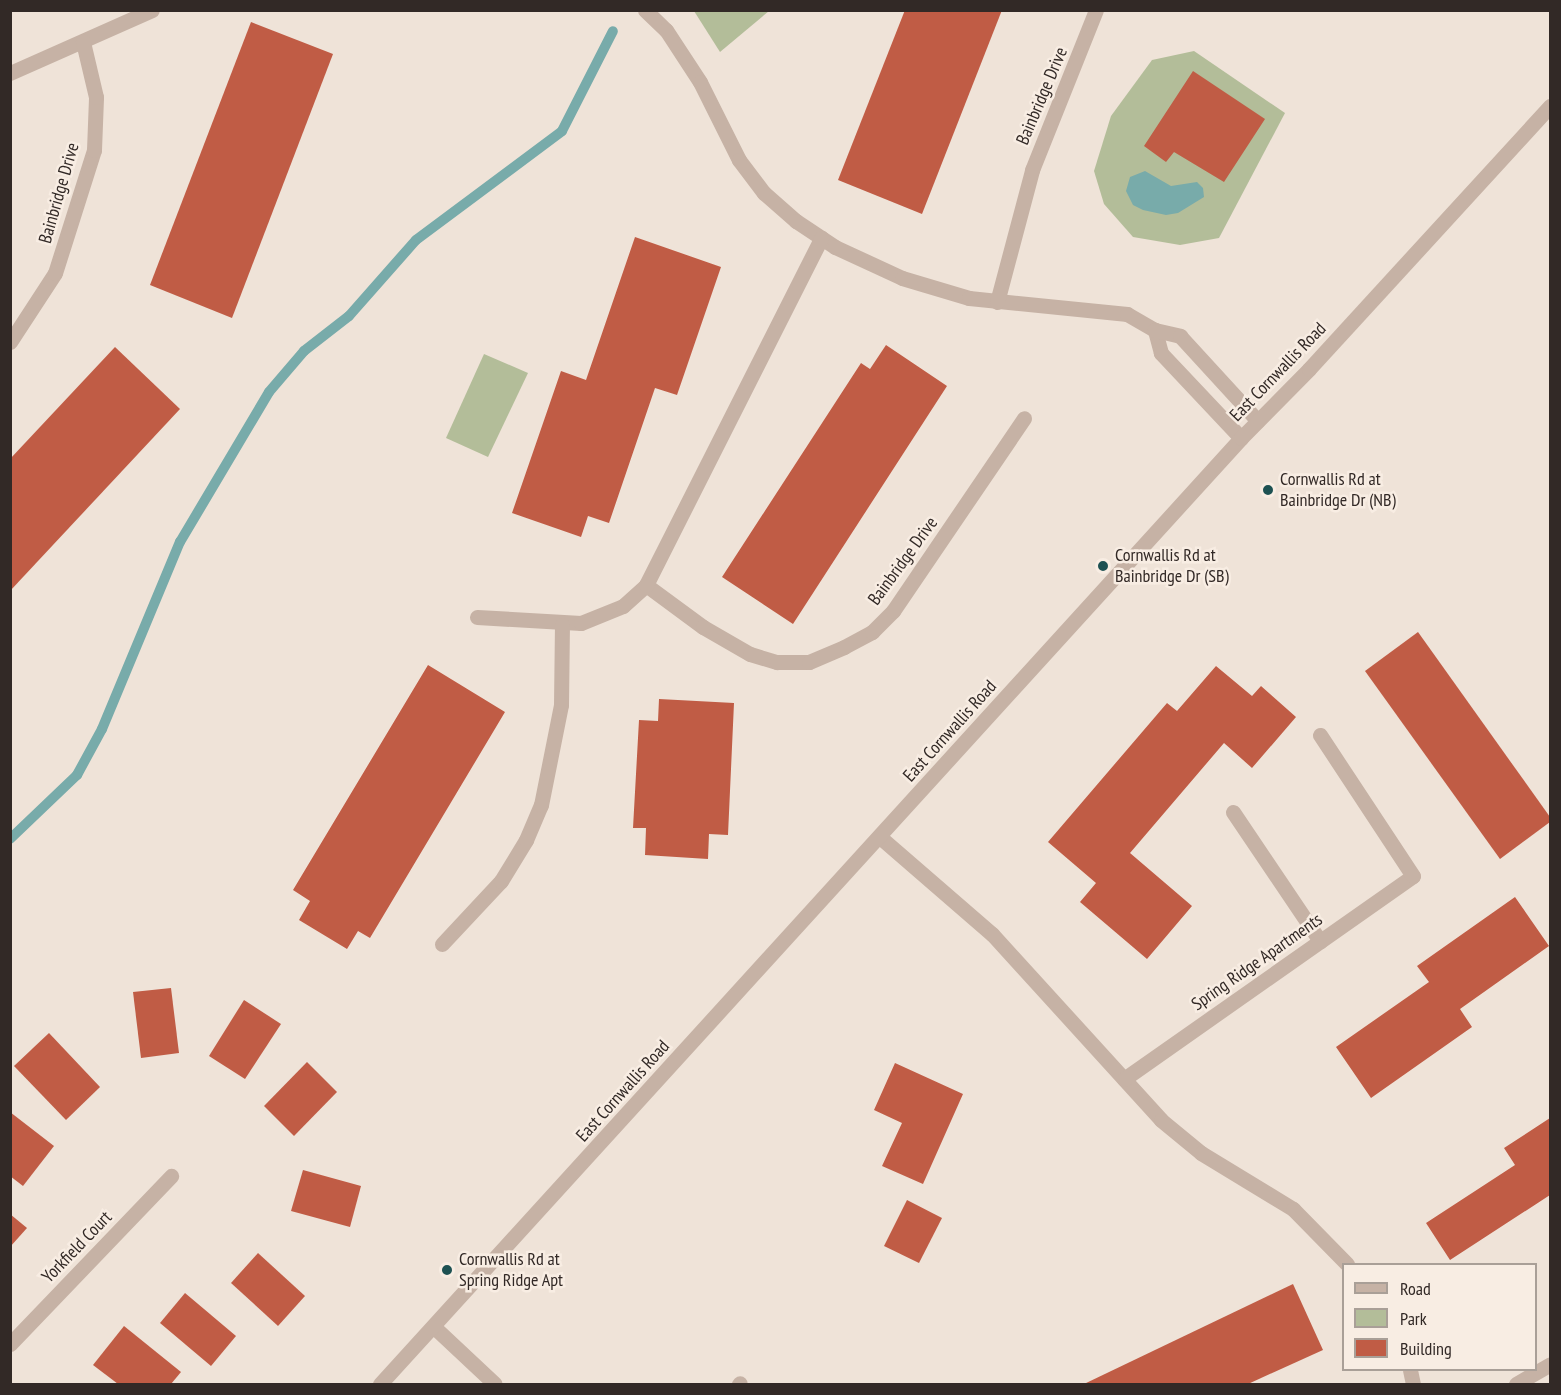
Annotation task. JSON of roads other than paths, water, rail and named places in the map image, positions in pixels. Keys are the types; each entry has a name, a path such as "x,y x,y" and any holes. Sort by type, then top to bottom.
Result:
{"street":[{"path":"10,73 152,10"},
{"path":"645,10 666,30 700,82 739,160 764,193 821,238 902,278 969,298 1127,314 1155,330 1180,336 1258,421"},
{"name":"Bainbridge Drive","path":"997,302 1032,170 1096,10"},
{"name":"Bainbridge Drive","path":"10,342 55,273 94,150 96,97 83,42"},
{"name":"East Cornwallis Road","path":"380,1384 880,838 1241,438 1551,106"},
{"path":"477,617 562,625 581,623 622,606 646,585 821,238"},
{"path":"1155,330 1161,353 1241,438"},
{"name":"Bainbridge Drive","path":"646,585 703,627 750,654 777,662 809,662 844,647 872,632 893,611 1024,418"},
{"path":"442,944 501,881 526,840 541,805 561,705 562,625"},
{"name":"Spring Ridge Apartments","path":"1124,1079 1413,876 1320,735"},
{"path":"1233,812 1320,941"},
{"path":"880,838 992,934 1161,1120 1201,1153 1293,1209 1346,1263"},
{"name":"Yorkfield Court","path":"10,1344 171,1176"},
{"path":"434,1327 495,1384"},
{"path":"1516,1384 1551,1364"}],"water":[{"path":"1145,171 1171,186 1197,182 1203,188 1204,197 1178,213 1166,215 1143,210 1133,205 1126,191 1130,177"}],"waterway":[{"path":"10,839 77,775 102,729 180,542 269,392 304,351 349,316 416,240 562,131 613,31"}],"place":[{"name":"Cornwallis Rd at Bainbridge Dr (NB)","path":"1268,490"},
{"name":"Cornwallis Rd at Bainbridge Dr (SB)","path":"1103,566"},
{"name":"Cornwallis Rd at Spring Ridge Apt","path":"447,1270"}]}
